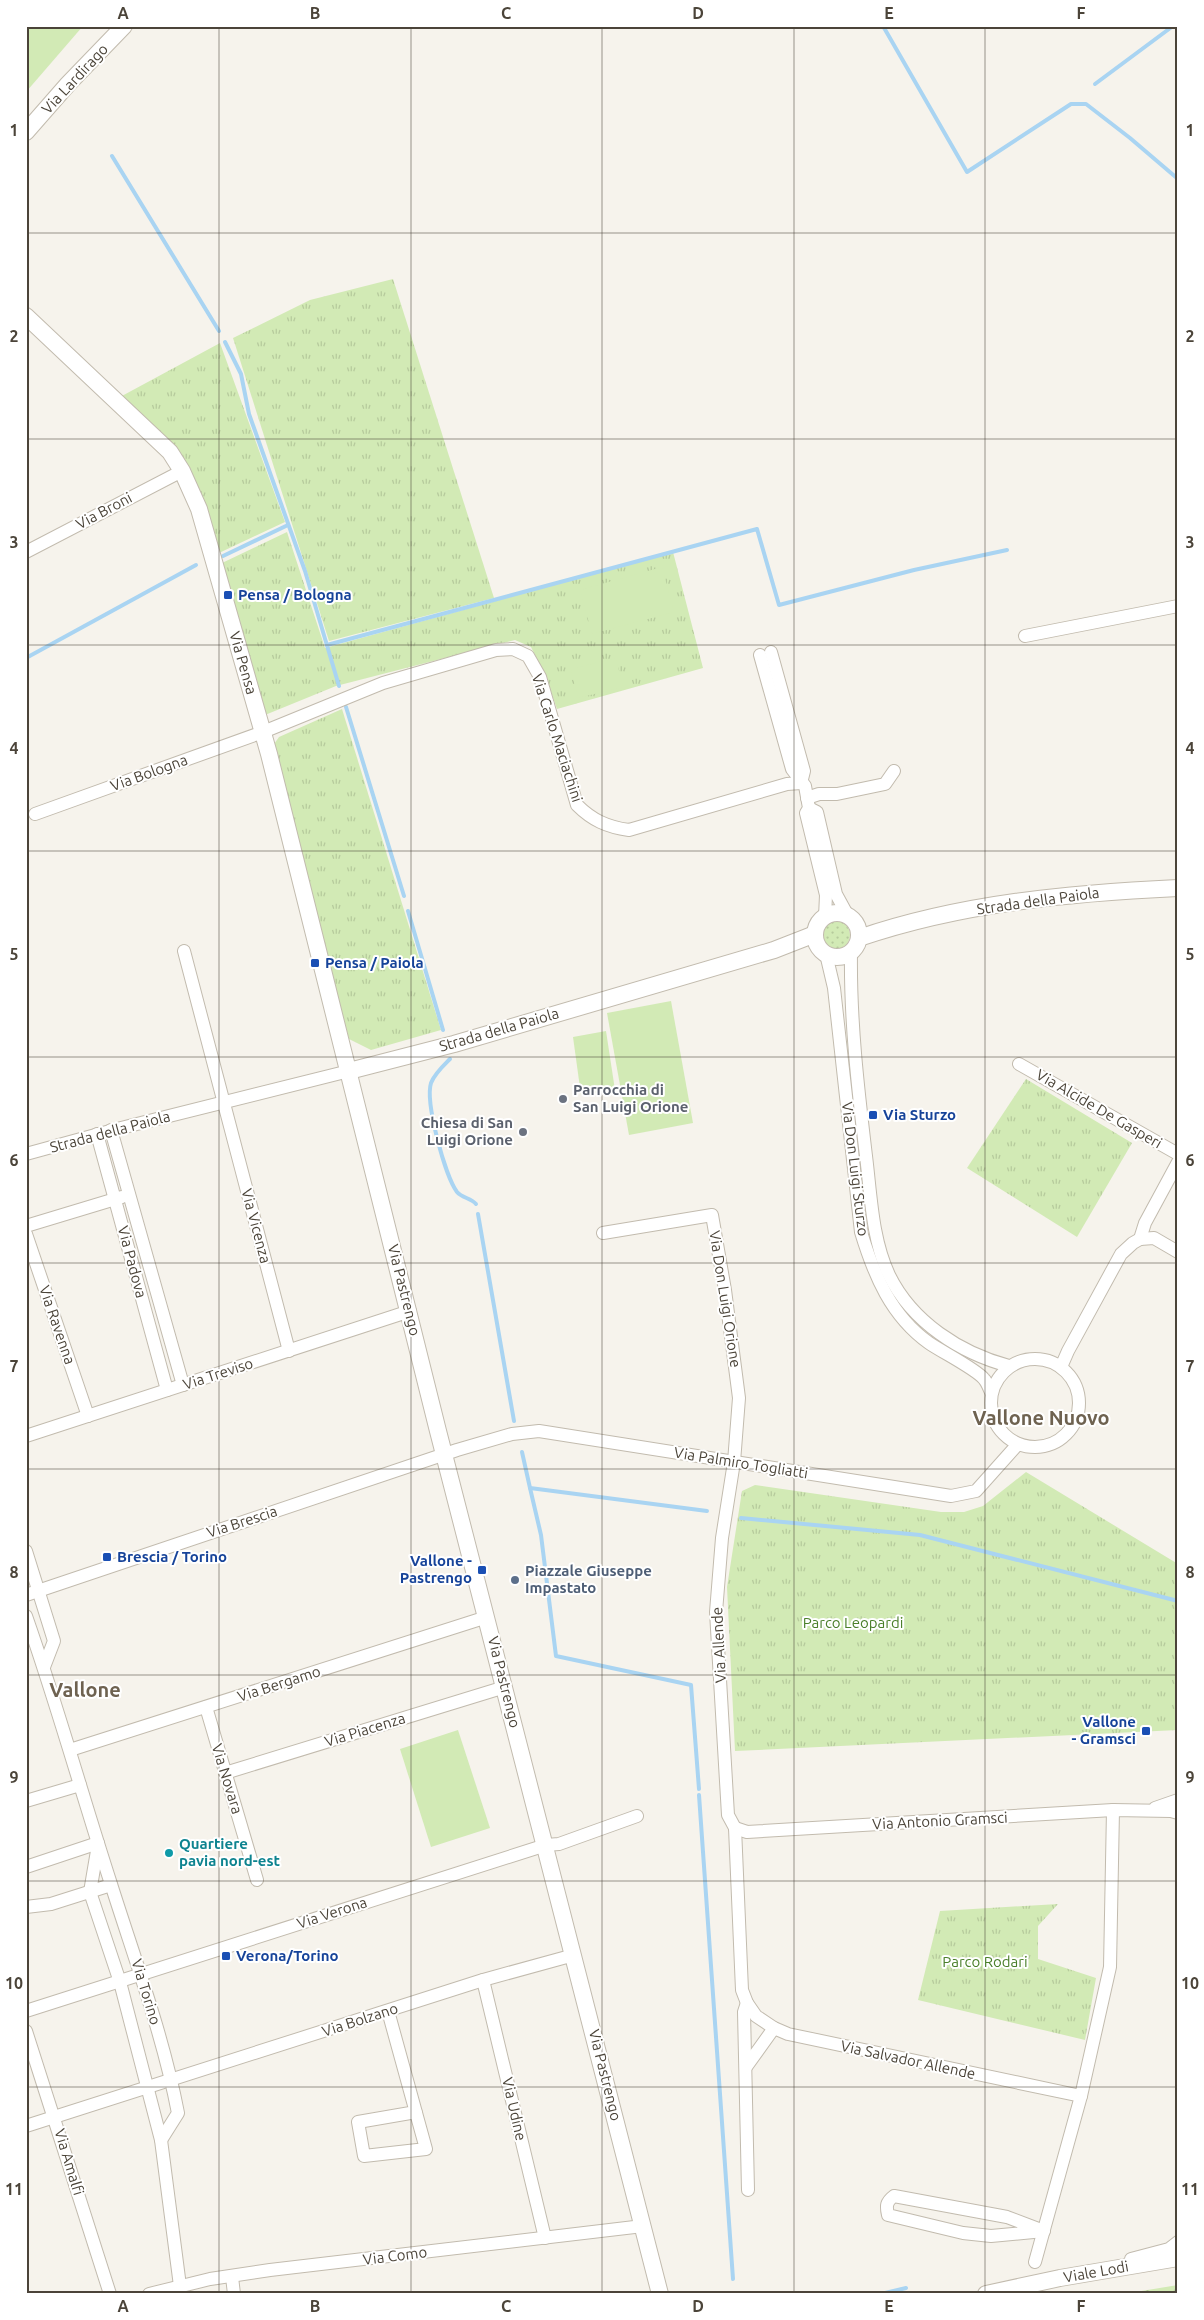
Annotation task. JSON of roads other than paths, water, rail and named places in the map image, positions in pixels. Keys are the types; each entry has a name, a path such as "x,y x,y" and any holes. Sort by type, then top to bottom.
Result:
{"street":[{"name":"Via Lardirago","path":"26,132 68,84 124,26"},
{"name":"Via Pensa","path":"26,316 170,452 182,471 199,508 263,732 349,1071"},
{"name":"Via Broni","path":"26,552 182,471"},
{"path":"1025,636 1178,606"},
{"name":"Via Carlo Maciachini","path":"263,732 383,683 496,650 513,649 528,656 540,677 577,805 586,815 609,827 628,830 787,784 801,783"},
{"path":"766,654 804,770 801,783 805,786 808,803 806,813 826,895 824,917 816,927 817,946 824,952 844,956 856,946 859,938 859,929 836,894 817,812 808,803"},
{"name":"Via Bologna","path":"35,814 263,732"},
{"path":"808,803 819,794 838,794 885,784 894,771"},
{"name":"Strada della Paiola","path":"859,938 899,924 1042,898 1099,892 1178,888"},
{"path":"824,917 839,913 851,919"},
{"name":"Strada della Paiola","path":"851,919 876,924 899,924"},
{"name":"Strada della Paiola","path":"26,1154 111,1130 454,1044 774,950 815,934"},
{"name":"Strada della Paiola","path":"774,950 824,952"},
{"path":"184,951 222,1102"},
{"name":"Via Don Luigi Sturzo","path":"824,952 834,988 861,1232 870,1260 883,1293 904,1321 928,1342 984,1378 991,1392"},
{"name":"Via Don Luigi Sturzo","path":"851,952 850,988 858,1082 875,1230 886,1268 901,1296 919,1318 968,1352 988,1361 1009,1366"},
{"name":"Via Alcide De Gasperi","path":"1019,1064 1178,1154"},
{"name":"Via Pastrengo","path":"349,1071 488,1617 504,1687 660,2294"},
{"name":"Via Vicenza","path":"222,1102 289,1351"},
{"name":"Via Padova","path":"111,1130 183,1385"},
{"name":"Via Padova","path":"98,1134 167,1390"},
{"path":"1140,1239 1145,1223 1178,1162"},
{"path":"26,1226 129,1194"},
{"name":"Via Don Luigi Orione","path":"603,1233 712,1215 726,1299 739,1398 734,1462"},
{"name":"Via Ravenna","path":"26,1234 88,1416"},
{"path":"1061,1367 1121,1254 1132,1243 1140,1239 1154,1238 1178,1252"},
{"name":"Via Treviso","path":"26,1436 410,1311"},
{"path":"1026,1359 1045,1359 1061,1367 1072,1379 1078,1393 1078,1409 1073,1424 1063,1436 1050,1444 1034,1447 1018,1444 1005,1436 995,1423 990,1408 991,1392 998,1378 1009,1366 1026,1359"},
{"name":"Via Palmiro Togliatti","path":"445,1454 512,1434 539,1432 951,1496 976,1490 1018,1444"},
{"name":"Via Brescia","path":"26,1594 445,1454"},
{"name":"Via Allende","path":"734,1462 722,1538 716,1612 728,1815 735,1828"},
{"path":"26,1551 54,1641 44,1666"},
{"name":"Via Torino","path":"26,1616 44,1666 111,1885 142,1974 172,2081 178,2113 161,2140"},
{"name":"Via Bergamo","path":"70,1750 488,1617"},
{"name":"Via Piacenza","path":"225,1773 504,1687"},
{"name":"Via Novara","path":"206,1707 257,1880"},
{"path":"26,1801 80,1785"},
{"name":"Via Antonio Gramsci","path":"1146,1811 1178,1800"},
{"path":"1035,2262 1081,2096 1110,1967 1112,1810"},
{"name":"Via Antonio Gramsci","path":"735,1828 747,1832 1112,1810 1171,1811 1178,1814"},
{"name":"Via Verona","path":"26,2011 546,1846 559,1844 637,1816"},
{"name":"Via Salvador Allende","path":"735,1828 740,1977 747,2003 756,2016 774,2028 828,2044 1081,2096"},
{"path":"26,1867 98,1843"},
{"name":"Via Torino","path":"98,1843 90,1892 120,1982 161,2140 180,2286"},
{"path":"26,1906 51,1904 111,1885"},
{"name":"Via Bolzano","path":"26,2126 172,2081 483,1980 574,1955"},
{"name":"Via Udine","path":"483,1980 545,2238"},
{"name":"Via Salvador Allende","path":"747,2003 744,2012 748,2190"},
{"path":"388,2011 416,2112 426,2149 364,2156 358,2122 416,2112"},
{"path":"746,2067 774,2028"},
{"name":"Via Amalfi","path":"26,2032 55,2117 110,2294"},
{"path":"894,2196 905,2197 1007,2218 1044,2231 991,2236 963,2233 888,2214 886,2206 894,2196"},
{"name":"Via Como","path":"149,2294 210,2279 270,2270 643,2226"},
{"path":"1060,2278 1169,2249 1178,2242"},
{"name":"Viale Lodi","path":"986,2294 1060,2278 1178,2258"},
{"path":"232,2277 234,2294"}],"waterway":[{"path":"883,26 967,172 1071,104 1086,104 1178,179"},
{"path":"1095,84 1173,26"},
{"path":"112,156 219,331"},
{"path":"225,342 241,374 249,414 305,571 339,686"},
{"path":"223,556 288,525"},
{"path":"327,645 757,529 779,605 914,570 1007,550"},
{"path":"26,658 196,565"},
{"path":"346,707 404,896"},
{"path":"408,911 443,1030"},
{"path":"450,1059 437,1073 431,1083 433,1122 452,1184 459,1194 476,1204"},
{"path":"478,1214 514,1421"},
{"path":"522,1452 530,1488 707,1511"},
{"path":"530,1488 541,1535 556,1656 691,1685 699,1789"},
{"path":"741,1518 920,1535 1178,1601"},
{"path":"699,1795 733,2279"},
{"path":"881,2294 906,2288"}],"place":[{"name":"Pensa / Bologna","path":"228,595"},
{"name":"Pensa / Paiola","path":"315,963"},
{"name":"Parrocchia di San Luigi Orione","path":"563,1099"},
{"name":"Via Sturzo","path":"873,1115"},
{"name":"Chiesa di San Luigi Orione","path":"523,1132"},
{"name":"Brescia / Torino","path":"107,1557"},
{"name":"Vallone - Pastrengo","path":"482,1570"},
{"name":"Piazzale Giuseppe Impastato","path":"515,1580"},
{"name":"Vallone - Gramsci","path":"1146,1731"},
{"name":"Quartiere pavia nord-est","path":"169,1853"},
{"name":"Verona/Torino","path":"226,1956"}],"district":[{"name":"Vallone Nuovo","path":"1041,1418"},
{"name":"Vallone","path":"85,1690"}],"park label":[{"name":"Parco Leopardi","path":"853,1623"},
{"name":"Parco Rodari","path":"985,1962"}]}
